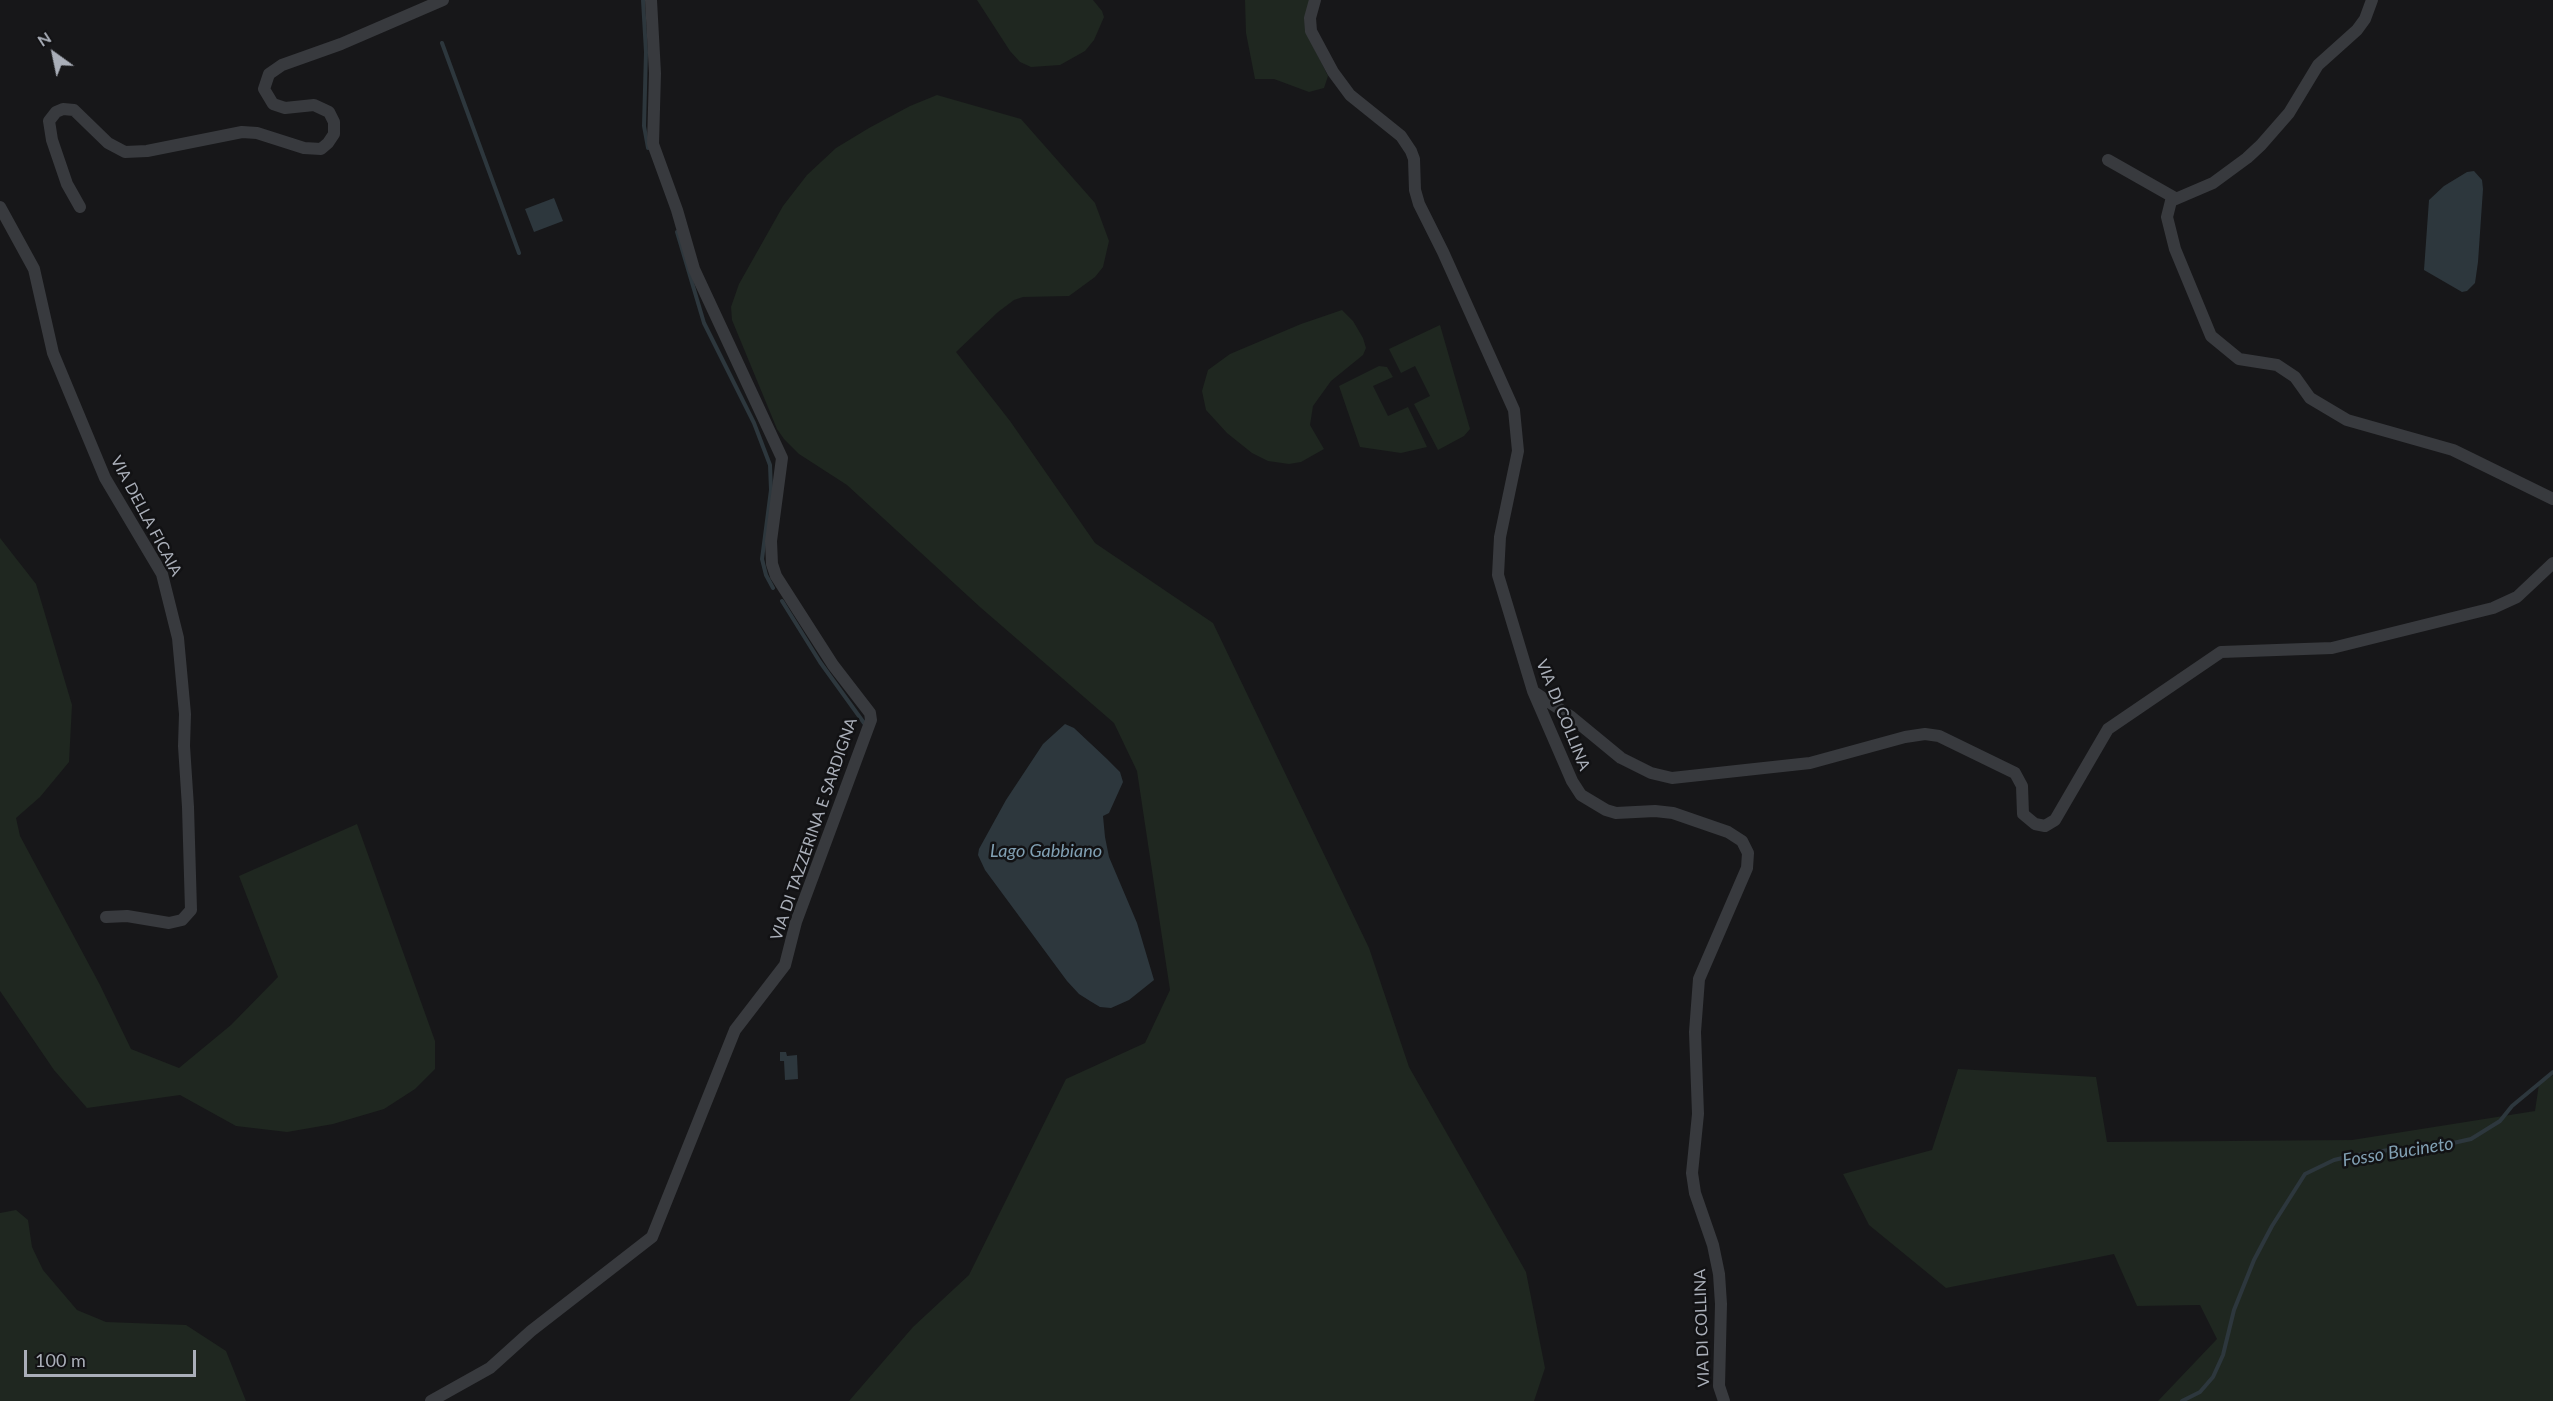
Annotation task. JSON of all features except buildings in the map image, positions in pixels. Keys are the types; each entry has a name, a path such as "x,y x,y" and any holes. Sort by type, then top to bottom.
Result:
{"street":[{"path":"80,207 67,184 52,140 50,121 56,112 63,109 74,110 108,143 125,152 140,152 242,132 257,133 304,148 321,149 334,134 332,117 320,106 285,108 273,104 264,88 269,74 282,65 341,44 443,0"},
{"name":"VIA DI TAZZERINA E SARDIGNA","path":"431,1401 490,1368 540,1324 652,1237 735,1030 785,965 799,914 871,720 870,713 833,665 776,576 772,564 771,541 782,458 694,268 677,210 652,144 655,74 651,0"},
{"name":"VIA DI COLLINA","path":"1315,0 1310,18 1311,31 1333,72 1350,95 1401,136 1411,151 1414,159 1415,190 1419,204 1514,410 1518,451 1500,537 1497,568 1533,691 1572,780 1587,801 1616,813 1664,812 1714,826 1742,841 1748,853 1747,868 1700,979 1695,1032 1698,1114 1692,1173 1695,1193 1713,1245 1719,1274 1721,1304 1719,1386 1724,1401"},
{"path":"2372,0 2365,19 2357,30 2318,65 2289,113 2261,145 2213,183 2175,198 2168,207 2166,217 2183,270 2211,336 2239,359 2277,364 2295,377 2310,398 2347,420 2453,450 2553,499"},
{"path":"2108,160 2175,198"},
{"name":"VIA DELLA FICAIA","path":"0,207 34,269 53,353 105,478 162,574 177,632 185,714 184,746 191,910 182,920 169,923 127,916 106,917"},
{"path":"1533,691 1570,716 1621,758 1651,773 1672,778 1810,764 1905,737 1925,734 1939,736 2015,772 2022,786 2023,814 2035,824 2046,826 2055,820 2108,729 2222,652 2331,648 2493,608 2517,597 2553,563"}],"shaded area":[{"path":"977,0 1093,0 1104,17 1094,40 1085,51 1060,65 1031,67 1020,62 1010,51"},
{"path":"1245,0 1310,0 1308,36 1328,76 1324,88 1309,92 1274,79 1255,79 1246,33"},
{"path":"937,95 1021,119 1095,203 1109,241 1103,267 1095,277 1069,296 1023,297 1014,300 956,352 1010,421 1095,543 1213,623 1369,948 1409,1067 1526,1272 1545,1368 1534,1401 849,1401 913,1327 969,1275 1066,1079 1145,1043 1170,990 1137,771 1114,723 980,607 847,485 799,454 784,439 777,429 732,320 731,307 739,284 783,206 807,175 836,148 910,106"},
{"path":"1342,310 1353,321 1366,348 1363,355 1331,381 1313,406 1310,425 1324,449 1301,462 1289,464 1268,461 1252,453 1227,433 1206,410 1202,391 1208,370 1230,354 1301,324"},
{"path":"1440,325 1470,429 1464,436 1438,450 1414,404 1430,396 1415,366 1401,373 1389,349"},
{"path":"1379,366 1387,367 1393,377 1373,386 1388,416 1408,407 1427,447 1401,453 1360,447 1339,386"},
{"path":"0,538 36,584 72,705 69,762 40,797 16,818 20,836 100,985 131,1049 179,1068 231,1025 278,977 239,876 357,824 435,1041 435,1069 415,1089 384,1109 333,1124 287,1132 236,1126 180,1095 87,1108 54,1070 0,991"},
{"path":"1958,1069 2096,1077 2107,1142 2352,1140 2535,1111 2539,1084 2553,1075 2553,1401 2158,1401 2217,1339 2200,1305 2137,1306 2114,1254 1946,1288 1869,1225 1843,1174 1932,1150"},
{"path":"16,1210 28,1220 32,1247 43,1270 77,1310 106,1322 186,1325 226,1351 246,1401 0,1401 0,1213"}],"water":[{"path":"2474,171 2482,180 2483,189 2478,262 2475,283 2467,291 2462,292 2424,270 2429,200 2444,186 2467,172"},
{"path":"554,198 563,221 534,232 525,209"},
{"name":"Lago Gabbiano","path":"1065,724 1074,728 1120,772 1123,782 1109,813 1103,816 1105,837 1109,857 1137,923 1154,980 1129,1000 1111,1008 1100,1007 1090,1001 1079,994 1067,981 985,870 978,855 979,849 1006,800 1043,744"},
{"path":"780,1052 786,1052 787,1056 797,1055 798,1079 785,1080 784,1061 780,1061"}],"waterway":[{"path":"643,0 646,52 644,126 648,148"},
{"path":"442,43 519,253"},
{"path":"677,232 704,323 754,423 770,465 771,490 762,559 766,575 773,588"},
{"path":"782,601 820,662 864,723"},
{"name":"Fosso Bucineto","path":"2182,1401 2200,1392 2213,1377 2223,1355 2234,1310 2254,1260 2272,1226 2305,1174 2334,1160 2351,1156 2395,1149 2431,1148 2471,1139 2500,1121 2512,1106 2553,1072"}]}
